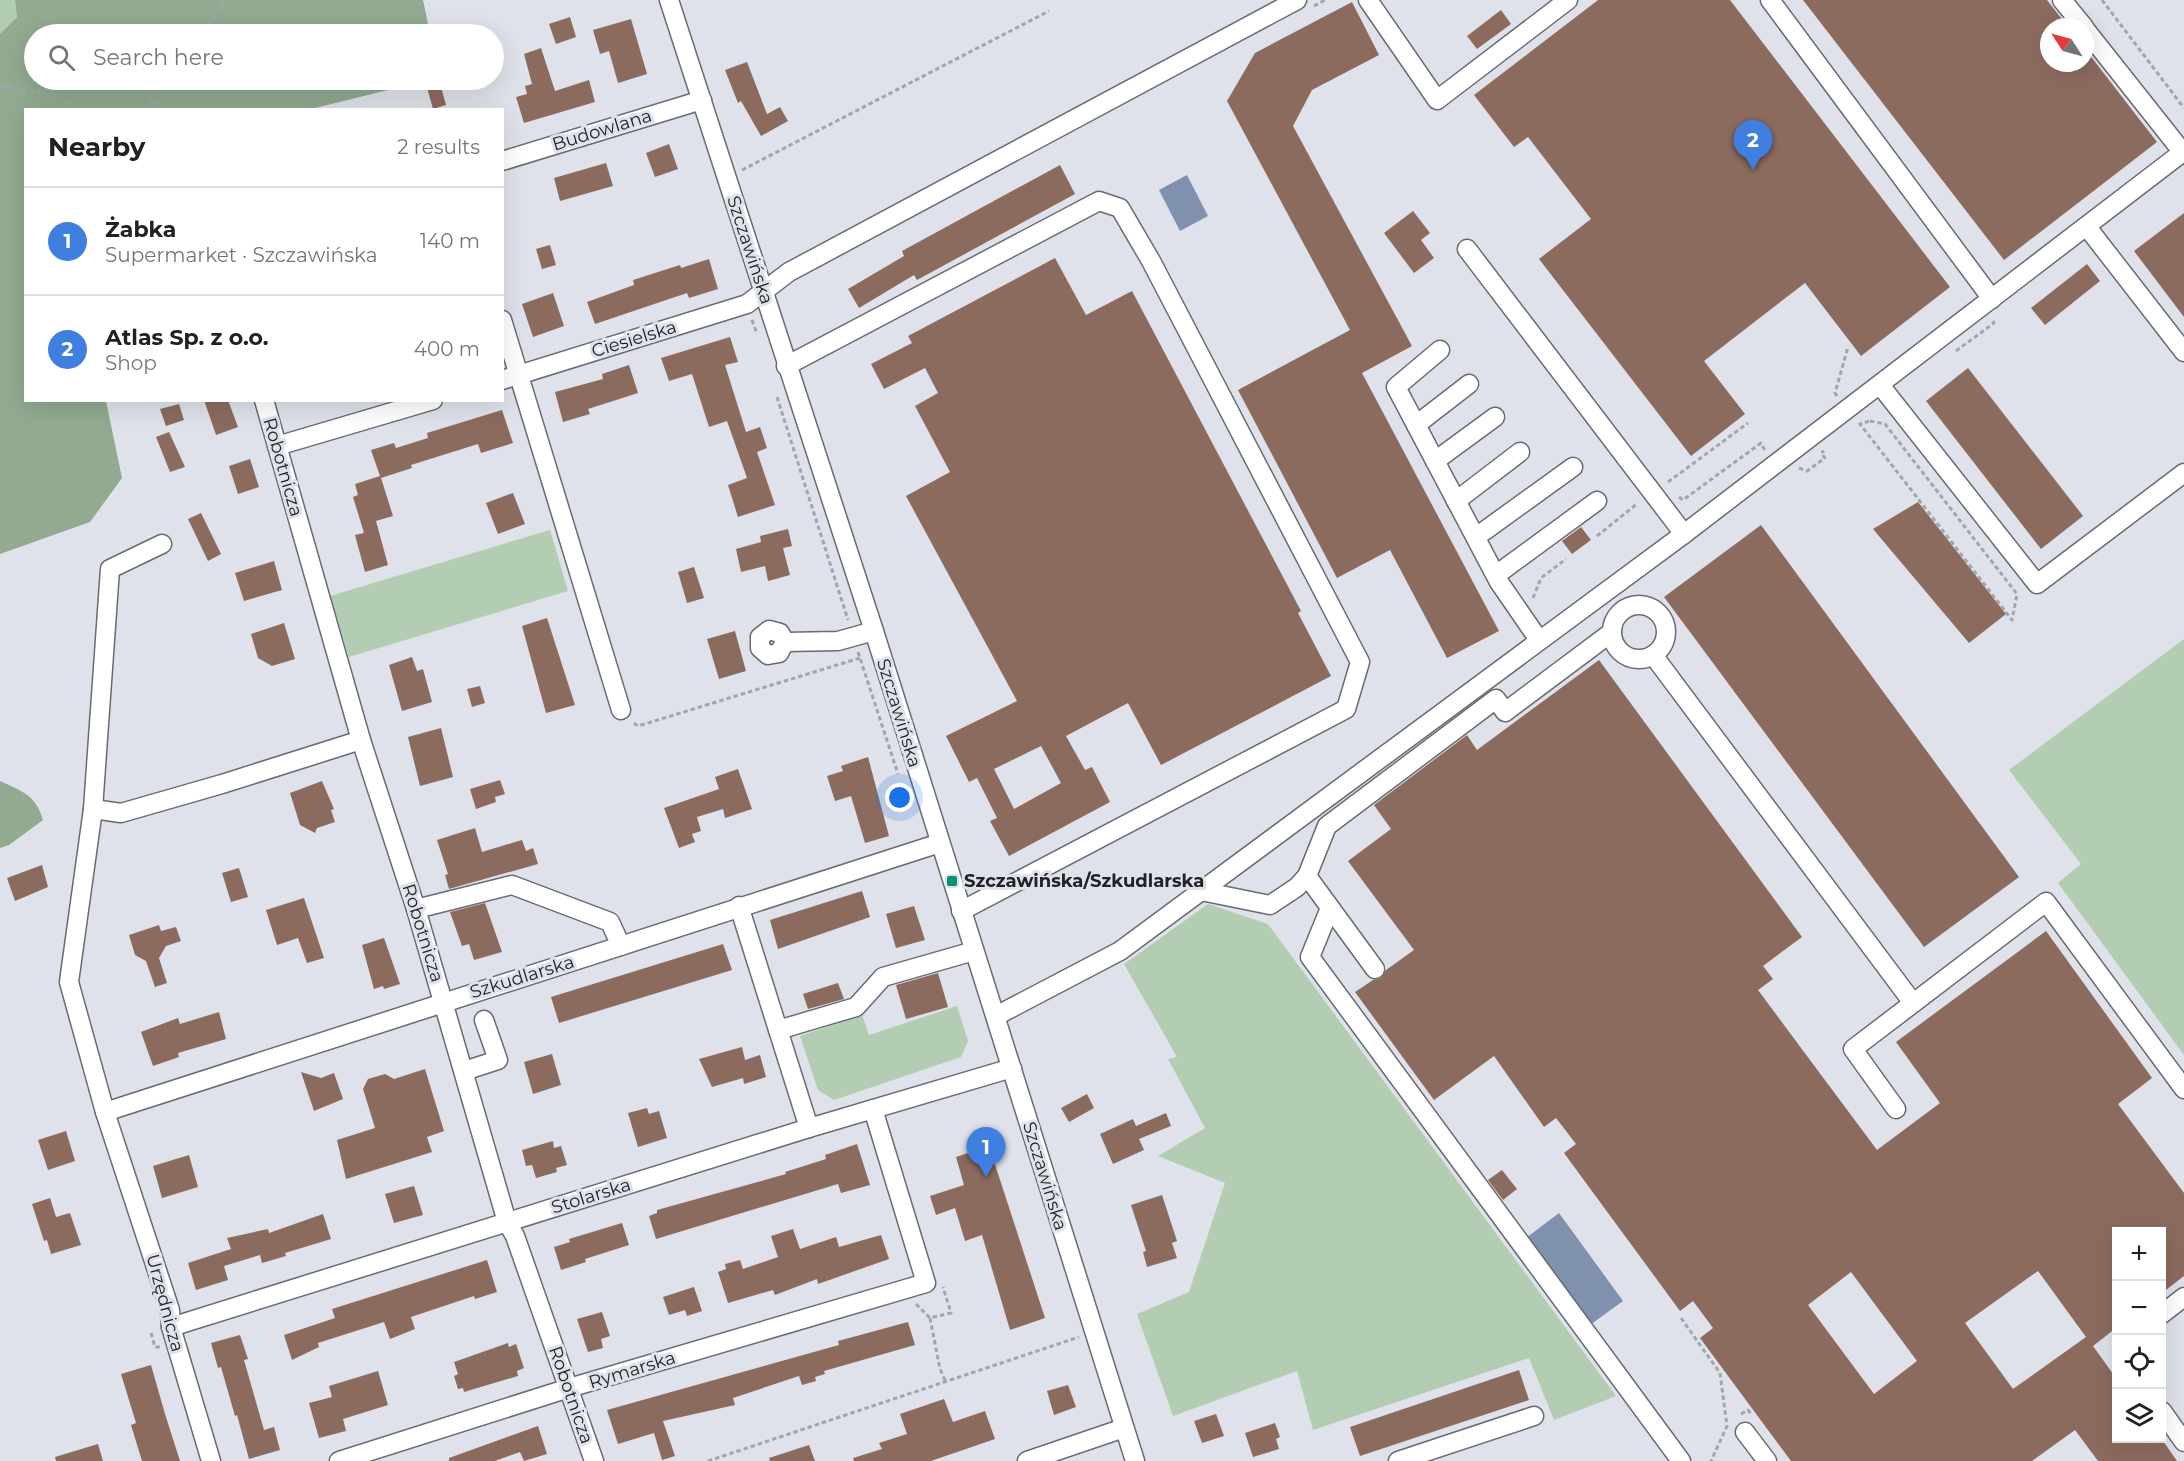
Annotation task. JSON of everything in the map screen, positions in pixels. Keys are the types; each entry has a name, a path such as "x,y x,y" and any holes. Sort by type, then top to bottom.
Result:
{"street":[{"name":"Szczawińska","path":"669,0 786,366 874,631 1135,1461"},
{"name":"Ciesielska","path":"504,379 747,304 789,272 1297,0"},
{"path":"1368,0 1437,100 1568,0"},
{"path":"1770,0 1987,303"},
{"path":"2062,0 2076,18"},
{"path":"996,1016 1120,951 1684,534 2183,153 2094,41"},
{"name":"Budowlana","path":"504,159 702,100"},
{"path":"786,366 1099,201 1120,208 1151,261 1360,662 1346,710 961,911"},
{"path":"2087,228 2184,352"},
{"path":"1467,249 1684,534"},
{"path":"504,326 621,710"},
{"path":"1440,350 1396,387 1496,575 1539,640"},
{"path":"1416,425 1469,384"},
{"path":"1880,386 2037,584 2184,473"},
{"name":"Robotnicza","path":"265,402 361,740 416,909 507,1222 515,1236 594,1461"},
{"path":"277,446 426,402"},
{"path":"1435,461 1495,417"},
{"path":"1456,501 1520,452"},
{"path":"1476,537 1573,467"},
{"path":"1496,575 1597,501"},
{"name":"Urzędnicza","path":"162,544 110,569 93,809 69,982 105,1112 170,1310 171,1327 211,1461"},
{"path":"1640,604 1656,610 1665,624 1666,632 1660,649 1653,655 1644,658 1626,655 1614,641 1612,632 1614,623 1624,609 1640,604"},
{"path":"785,642 838,641 874,631"},
{"path":"1201,891 1270,905 1297,887 1307,876 1327,826 1496,699 1505,712 1612,632"},
{"path":"1653,655 1913,1003"},
{"path":"93,809 121,813 361,740"},
{"name":"Szkudlarska","path":"105,1112 939,843"},
{"path":"1307,876 1375,969"},
{"path":"416,909 512,885 610,922 621,946"},
{"path":"1896,1109 1852,1049 2046,902 2184,1089"},
{"path":"739,906 809,1128"},
{"path":"1330,908 1310,957 1681,1461"},
{"path":"778,1030 856,1007 883,977 974,951"},
{"path":"464,1071 498,1060 484,1020"},
{"name":"Stolarska","path":"171,1327 809,1128 1012,1068"},
{"path":"873,1109 933,1280"},
{"name":"Rymarska","path":"339,1461 569,1388 933,1280"},
{"path":"2166,1311 2184,1297"},
{"path":"1398,1461 1534,1416"},
{"path":"2166,1417 2184,1442"},
{"path":"1027,1461 1124,1428"},
{"path":"1745,1432 1767,1461"}],"path":[{"path":"211,24 225,0"},
{"path":"2102,0 2184,108"},
{"path":"726,177 1048,11"},
{"path":"0,86 24,90"},
{"path":"25,90 38,92 45,90"},
{"path":"148,90 154,108"},
{"path":"1951,354 1994,323 1987,303"},
{"path":"1864,418 1864,423 1860,424 2012,620 2017,594 1884,424 1864,423"},
{"path":"1597,536 1748,423"},
{"path":"621,710 638,726 860,658"},
{"path":"930,1318 951,1313 933,1280"},
{"path":"904,1289 907,1297 930,1318 940,1369 946,1382"},
{"path":"1681,1318 1720,1373 1727,1426 1711,1461"},
{"path":"708,1461 1079,1337"}],"green space":[{"path":"0,0 15,0 17,17 0,34"},
{"path":"15,0 423,0 428,24 24,24 24,90 388,90 315,108 24,108 24,402 106,402 122,478 90,522 0,554 0,34 17,17"},
{"path":"550,530 568,591 349,657 330,596"},
{"path":"2184,639 2184,1055 2058,883 2081,864 2009,770"},
{"path":"0,781 32,799 43,820 9,845 0,848"},
{"path":"1208,904 1268,924 1616,1396 1554,1420 1529,1358 1313,1430 1297,1371 1173,1416 1137,1314 1189,1292 1225,1183 1158,1156 1205,1128 1168,1059 1177,1057 1124,964"},
{"path":"957,1006 968,1041 961,1057 834,1100 818,1090 800,1036 862,1015 869,1035"}],"water":[{"path":"1187,175 1208,216 1180,231 1159,190"},
{"path":"1559,1213 1623,1301 1590,1325 1526,1238"}],"building":[{"path":"1598,0 1730,0 1950,287 1861,356 1805,283 1704,361 1745,414 1691,456 1539,259 1591,219 1528,137 1514,147 1474,95"},
{"path":"1803,0 2047,0 2061,18 2040,18 2040,72 2094,72 2094,61 2157,142 2004,260"},
{"path":"1352,2 1379,55 1312,90 1293,126 1412,346 1362,373 1499,631 1447,658 1390,550 1337,578 1238,390 1350,330 1227,101 1255,53"},
{"path":"1501,10 1511,24 1477,49 1467,36"},
{"path":"570,17 576,37 556,44 549,24"},
{"path":"631,19 647,74 618,83 609,51 600,54 593,30"},
{"path":"541,48 555,91 589,80 595,102 524,123 516,97 527,94 525,86 532,84 524,54"},
{"path":"747,62 767,114 780,107 788,121 761,136 741,101 738,103 725,70"},
{"path":"428,90 442,90 446,105 433,108"},
{"path":"669,144 678,169 655,177 646,153"},
{"path":"606,163 613,186 560,201 554,178"},
{"path":"1060,165 1075,194 917,280 914,275 859,308 848,289 904,256 902,251"},
{"path":"1413,211 1430,233 1421,240 1434,258 1414,273 1384,233"},
{"path":"2184,213 2184,317 2134,251"},
{"path":"550,245 556,265 542,269 536,249"},
{"path":"1055,258 1086,315 1132,291 1301,611 1298,613 1331,676 1161,765 1128,703 1066,736 1085,770 1092,767 1110,802 1009,856 990,821 997,818 977,778 969,782 946,736 1017,701 906,496 950,472 915,406 938,393 925,368 884,389 871,364 912,343 908,336","holes":["1041,746 1061,783 1014,809 994,769"]},
{"path":"709,259 718,289 689,298 687,293 595,324 587,302 634,285 633,280 680,265 681,268"},
{"path":"2087,264 2100,281 2045,325 2031,308"},
{"path":"553,293 564,326 533,337 522,304"},
{"path":"730,337 738,362 725,365 746,432 760,427 767,448 757,452 775,505 738,517 728,485 747,478 727,421 709,427 692,374 669,381 661,358"},
{"path":"629,365 638,393 588,409 590,414 563,422 555,392 603,379 602,374"},
{"path":"1968,368 2083,516 2041,549 1926,401"},
{"path":"205,402 229,402 238,427 216,435"},
{"path":"179,404 184,420 166,426 160,409"},
{"path":"502,410 513,443 481,453 478,444 411,465 412,468 381,478 393,516 376,521 388,565 365,572 355,535 364,533 353,497 358,495 355,484 380,476 371,450 394,443 396,448 428,438 427,433"},
{"path":"169,432 185,467 170,472 156,437"},
{"path":"250,459 259,487 238,494 229,466"},
{"path":"513,493 525,524 498,534 486,503"},
{"path":"1918,502 2006,614 1969,643 1873,529"},
{"path":"201,513 221,554 208,561 188,519"},
{"path":"1761,525 2019,877 1924,947 1664,597"},
{"path":"1581,527 1591,540 1572,554 1562,541"},
{"path":"788,529 792,546 783,548 790,575 768,581 765,566 741,572 736,549 761,542 760,536"},
{"path":"274,561 282,590 244,601 235,573"},
{"path":"694,567 704,598 687,603 678,572"},
{"path":"547,618 575,705 546,713 522,626"},
{"path":"284,623 295,659 272,666 258,658 251,634"},
{"path":"735,631 746,671 719,679 707,639"},
{"path":"412,657 417,671 423,669 432,702 402,711 389,665"},
{"path":"1599,660 1802,937 1763,966 1773,979 1758,990 1877,1150 1940,1103 1896,1042 2046,931 2152,1078 2118,1104 2184,1193 2184,1276 2166,1290 2166,1227 2112,1227 2112,1331 2093,1346 2112,1372 2112,1443 2164,1443 2177,1461 2098,1461 2075,1430 2032,1461 1791,1461 1700,1338 1713,1328 1693,1301 1680,1311 1564,1153 1576,1144 1556,1118 1544,1127 1494,1056 1434,1100 1355,992 1373,980 1381,978 1386,970 1414,950 1348,861 1391,829 1374,805 1467,735 1477,750","holes":["2038,1271 2086,1337 2013,1389 1965,1323","1851,1272 1917,1361 1874,1394 1808,1305"]},
{"path":"480,686 485,703 472,707 467,689"},
{"path":"441,728 453,777 420,786 408,737"},
{"path":"868,757 889,836 865,843 851,796 835,801 827,776 843,771 841,766"},
{"path":"738,769 752,809 725,818 723,809 697,817 701,831 692,834 695,842 679,848 664,808 719,789 715,777"},
{"path":"500,780 505,794 495,797 496,802 476,809 470,789"},
{"path":"322,781 334,809 331,810 335,822 317,828 315,833 300,825 290,793"},
{"path":"475,828 482,852 522,840 526,851 533,848 538,864 449,889 445,875 448,874 437,840"},
{"path":"42,865 48,887 15,901 7,878"},
{"path":"239,868 248,897 231,902 222,873"},
{"path":"862,891 870,917 778,949 770,920"},
{"path":"304,898 324,958 307,963 298,938 277,945 266,910"},
{"path":"485,903 502,952 474,960 469,944 462,946 450,912"},
{"path":"914,906 925,940 896,948 886,914"},
{"path":"159,925 161,931 176,927 181,941 166,946 159,958 167,983 155,987 146,961 135,955 129,935"},
{"path":"384,938 400,984 384,989 383,986 374,989 362,945"},
{"path":"723,944 732,970 559,1023 551,997"},
{"path":"938,973 948,1007 906,1019 896,985"},
{"path":"838,983 844,999 808,1009 803,994"},
{"path":"219,1012 226,1039 178,1053 179,1057 153,1066 141,1032 178,1018 180,1024"},
{"path":"742,1047 745,1060 760,1055 766,1077 744,1084 743,1078 712,1087 699,1059"},
{"path":"552,1054 561,1085 533,1094 524,1062"},
{"path":"425,1069 444,1131 427,1137 432,1152 346,1179 337,1140 375,1128 363,1089 368,1079 385,1074 394,1079"},
{"path":"301,1072 321,1078 334,1073 343,1099 314,1111"},
{"path":"1087,1094 1094,1108 1069,1122 1061,1108"},
{"path":"647,1108 649,1114 659,1111 667,1138 638,1147 628,1113"},
{"path":"1166,1113 1171,1126 1139,1139 1144,1150 1113,1164 1100,1134 1133,1119 1136,1126"},
{"path":"66,1131 75,1161 48,1170 38,1140"},
{"path":"553,1141 554,1148 561,1146 567,1165 556,1168 557,1172 536,1178 532,1165 526,1166 522,1150"},
{"path":"857,1144 870,1185 841,1193 838,1184 656,1239 649,1216 657,1213 657,1210 786,1174 785,1172 826,1159 825,1155"},
{"path":"989,1146 1045,1318 1010,1330 982,1235 965,1241 955,1208 936,1215 930,1196 964,1185 956,1157"},
{"path":"189,1155 198,1187 162,1198 153,1166"},
{"path":"1502,1170 1517,1189 1503,1200 1488,1180"},
{"path":"414,1186 423,1215 394,1223 385,1194"},
{"path":"1162,1195 1177,1241 1172,1243 1177,1258 1147,1267 1143,1252 1146,1251 1131,1205"},
{"path":"50,1198 56,1217 70,1213 81,1245 51,1254 47,1240 44,1241 32,1204"},
{"path":"323,1214 331,1239 285,1253 286,1256 262,1263 260,1255 224,1266 228,1280 196,1290 188,1263 231,1249 227,1238 268,1229 269,1233"},
{"path":"622,1223 629,1245 585,1259 586,1262 561,1270 554,1247 570,1242 569,1239"},
{"path":"793,1229 800,1249 836,1237 839,1247 881,1235 889,1259 818,1284 817,1279 775,1295 773,1290 728,1303 718,1272 726,1269 725,1264 740,1260 743,1269 778,1257 771,1236"},
{"path":"487,1260 497,1292 475,1299 474,1296 411,1317 415,1329 390,1339 384,1322 318,1343 319,1347 292,1360 284,1335 335,1318 332,1309"},
{"path":"694,1287 702,1311 687,1316 685,1310 669,1315 663,1297"},
{"path":"602,1312 610,1336 601,1339 603,1348 588,1352 577,1319"},
{"path":"908,1322 915,1345 824,1371 825,1374 815,1377 816,1381 802,1385 799,1376 733,1398 735,1405 663,1421 675,1456 662,1460 654,1433 618,1444 607,1410 839,1345 838,1341"},
{"path":"240,1335 248,1359 244,1360 264,1430 274,1427 280,1450 249,1459 237,1415 235,1416 221,1367 218,1368 211,1343"},
{"path":"508,1343 509,1347 516,1344 524,1368 517,1371 518,1376 464,1392 463,1388 458,1389 454,1376 458,1374 454,1362"},
{"path":"151,1365 180,1461 142,1461 131,1425 136,1423 121,1374"},
{"path":"1519,1370 1529,1400 1360,1456 1350,1427"},
{"path":"378,1371 388,1405 343,1419 346,1431 319,1438 309,1403 332,1397 329,1386"},
{"path":"1068,1385 1076,1407 1054,1415 1047,1391"},
{"path":"944,1399 953,1422 985,1411 995,1439 931,1461 854,1461 853,1458 882,1449 879,1443 907,1434 900,1414"},
{"path":"1216,1414 1224,1436 1202,1443 1194,1421"},
{"path":"1275,1423 1280,1437 1276,1439 1279,1449 1253,1457 1245,1433"},
{"path":"538,1426 547,1454 524,1461 520,1452 495,1461 449,1461 449,1458"},
{"path":"98,1444 103,1461 56,1461 55,1457"},
{"path":"809,1445 815,1461 770,1461 769,1458"}],"place":[{"name":"Atlas Sp. z o.o.","path":"1753,170"},
{"name":"Szczawińska/Szkudlarska","path":"952,881"},
{"name":"Żabka","path":"986,1177"}]}
